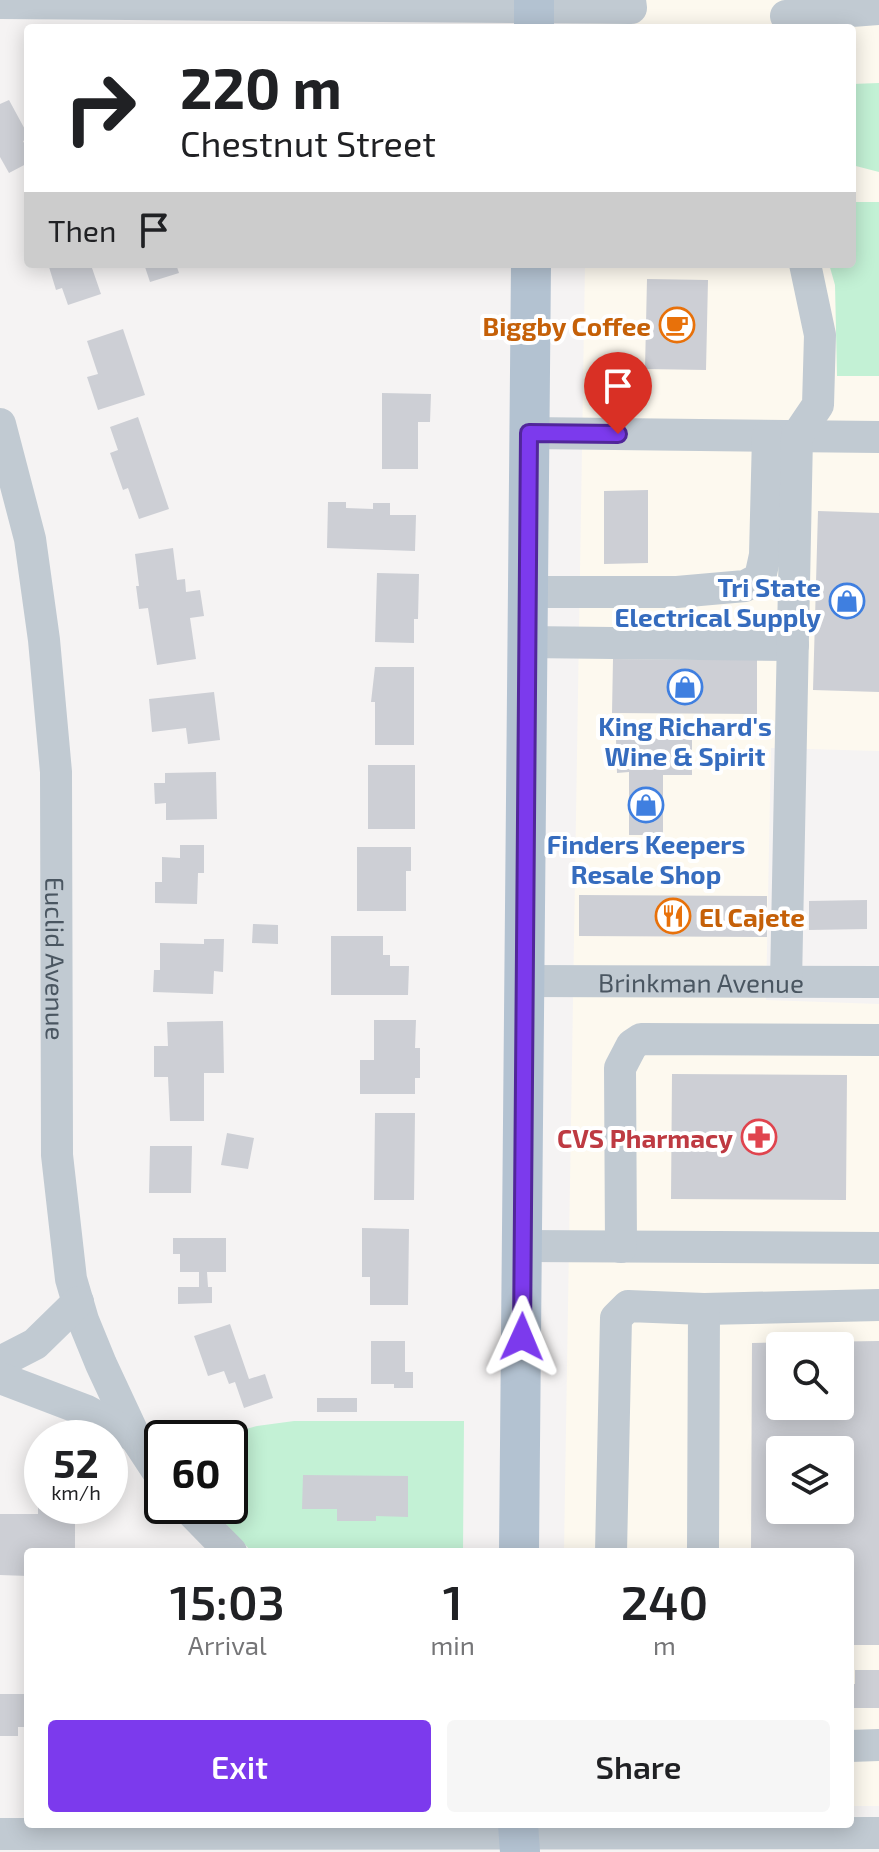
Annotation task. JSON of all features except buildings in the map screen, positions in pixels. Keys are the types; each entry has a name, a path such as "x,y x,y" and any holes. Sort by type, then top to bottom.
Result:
{"main road":[{"path":"519,1548 531,268"}],"street":[{"path":"0,3 64,1 534,11 631,8 630,0"},
{"path":"850,0 844,6 786,16 879,9"},
{"path":"527,592 677,592 745,586 760,578 782,436 818,405 820,335 806,268"},
{"name":"Euclid Avenue","path":"0,424 30,539 44,640 55,757 57,1155 71,1279 101,1364 144,1451"},
{"path":"529,433 879,437"},
{"path":"782,436 793,645 786,982"},
{"path":"526,642 793,645"},
{"name":"Brinkman Avenue","path":"523,981 879,982"},
{"path":"621,1247 620,1068 632,1045 641,1039 879,1040"},
{"path":"523,1246 879,1248"},
{"path":"0,1362 35,1344 78,1302"},
{"path":"611,1548 616,1318 628,1306 704,1309 879,1305"},
{"path":"703,1548 704,1309"},
{"path":"0,1378 87,1411 135,1437"},
{"path":"204,1524 227,1548"},
{"path":"854,1746 879,1745"},
{"path":"0,1834 75,1843 346,1843 640,1828 806,1842 879,1833"}],"shaded area":[{"path":"589,0 879,0 879,751 771,748 766,1000 879,1004 879,1806 854,1806 854,1548 564,1548 585,268 856,268 856,24 589,24"}],"green space":[{"path":"879,83 879,172 856,166 856,84"},
{"path":"856,202 879,202 879,376 837,376 835,285 830,268 856,268"},
{"path":"294,1421 464,1421 463,1548 248,1548 226,1524 248,1524 248,1428"}],"place":[{"name":"Biggby Coffee","path":"677,325"},
{"name":"Tri State Electrical Supply","path":"847,601"},
{"name":"King Richard's Wine & Spirit","path":"685,687"},
{"name":"Finders Keepers Resale Shop","path":"646,805"},
{"name":"El Cajete","path":"673,916"},
{"name":"CVS Pharmacy","path":"759,1137"}],"route":[{"path":"522,1337 529,433 618,434"}]}
